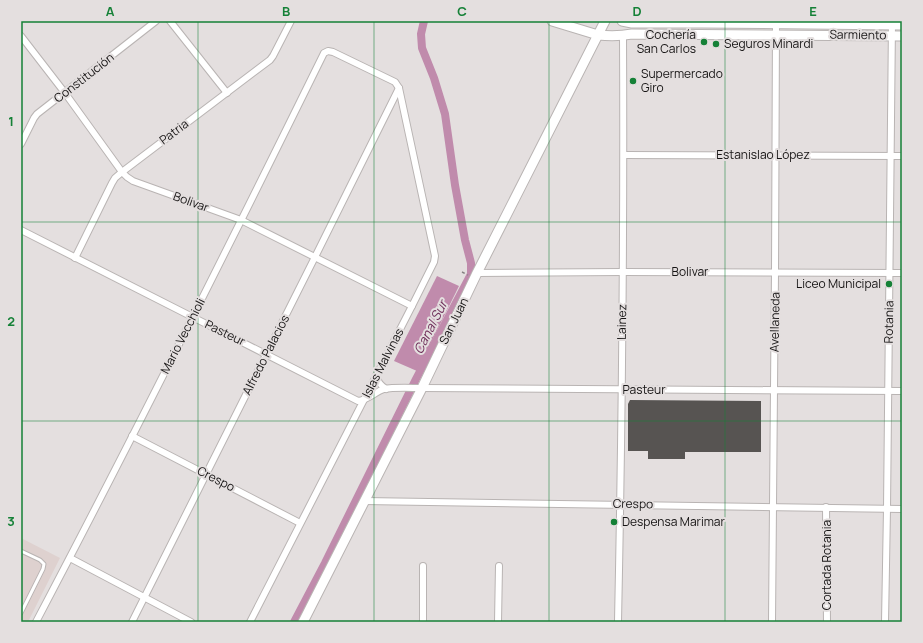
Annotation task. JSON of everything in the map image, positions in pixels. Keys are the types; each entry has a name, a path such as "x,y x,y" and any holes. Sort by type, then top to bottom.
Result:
{"street":[{"name":"Constitución","path":"21,144 37,114 156,21"},
{"path":"170,21 227,93"},
{"name":"Patria","path":"75,258 112,183 122,172 270,60 291,21"},
{"name":"Sarmiento","path":"552,21 605,36 632,34 902,36"},
{"name":"San Juan","path":"303,622 422,388 477,273 605,21"},
{"name":"Sarmiento","path":"623,21 632,23 776,22 892,23 902,25"},
{"name":"Lainez","path":"618,622 624,154 623,21"},
{"name":"Avellaneda","path":"772,622 776,22"},
{"name":"Rotania","path":"885,622 892,23"},
{"name":"Bolivar","path":"21,36 127,178 241,220 412,306"},
{"name":"Mario Vecchioli","path":"36,622 192,318 324,54 328,50 333,52 395,82 399,88"},
{"name":"Alfredo Palacios","path":"132,622 399,88"},
{"name":"Islas Malvinas","path":"250,622 434,262 435,256 399,88"},
{"name":"Estanislao López","path":"624,154 902,156"},
{"name":"Pasteur","path":"21,230 358,401 364,400 377,392 389,389 422,388 902,392"},
{"name":"Bolivar","path":"477,273 902,273"},
{"path":"376,376 380,385 389,389"},
{"name":"Crespo","path":"132,436 300,522"},
{"name":"Crespo","path":"364,501 902,508"},
{"name":"Cortada Rotania","path":"826,507 827,622"},
{"path":"70,558 191,622"},
{"path":"423,566 423,622"},
{"path":"498,622 499,566"}],"lane":[{"path":"21,551 40,560 44,564 43,569 21,613"}],"shaded area":[{"path":"21,538 60,558 28,622 21,622"}],"water":[{"path":"437,276 459,286 417,371 394,361"}],"building":[{"path":"630,400 761,401 761,452 685,452 685,459 648,459 648,451 628,451 628,404"}],"waterway":[{"name":"Canal Sur","path":"294,622 325,563 416,379 471,274 471,263 465,240 455,185 445,114 434,78 422,48 421,34 424,21"}],"place":[{"name":"Cochería San Carlos","path":"704,42"},
{"name":"Seguros Minardi","path":"716,44"},
{"name":"Supermercado Giro","path":"633,81"},
{"name":"Liceo Municipal","path":"889,284"},
{"name":"Despensa Marimar","path":"614,522"}]}
